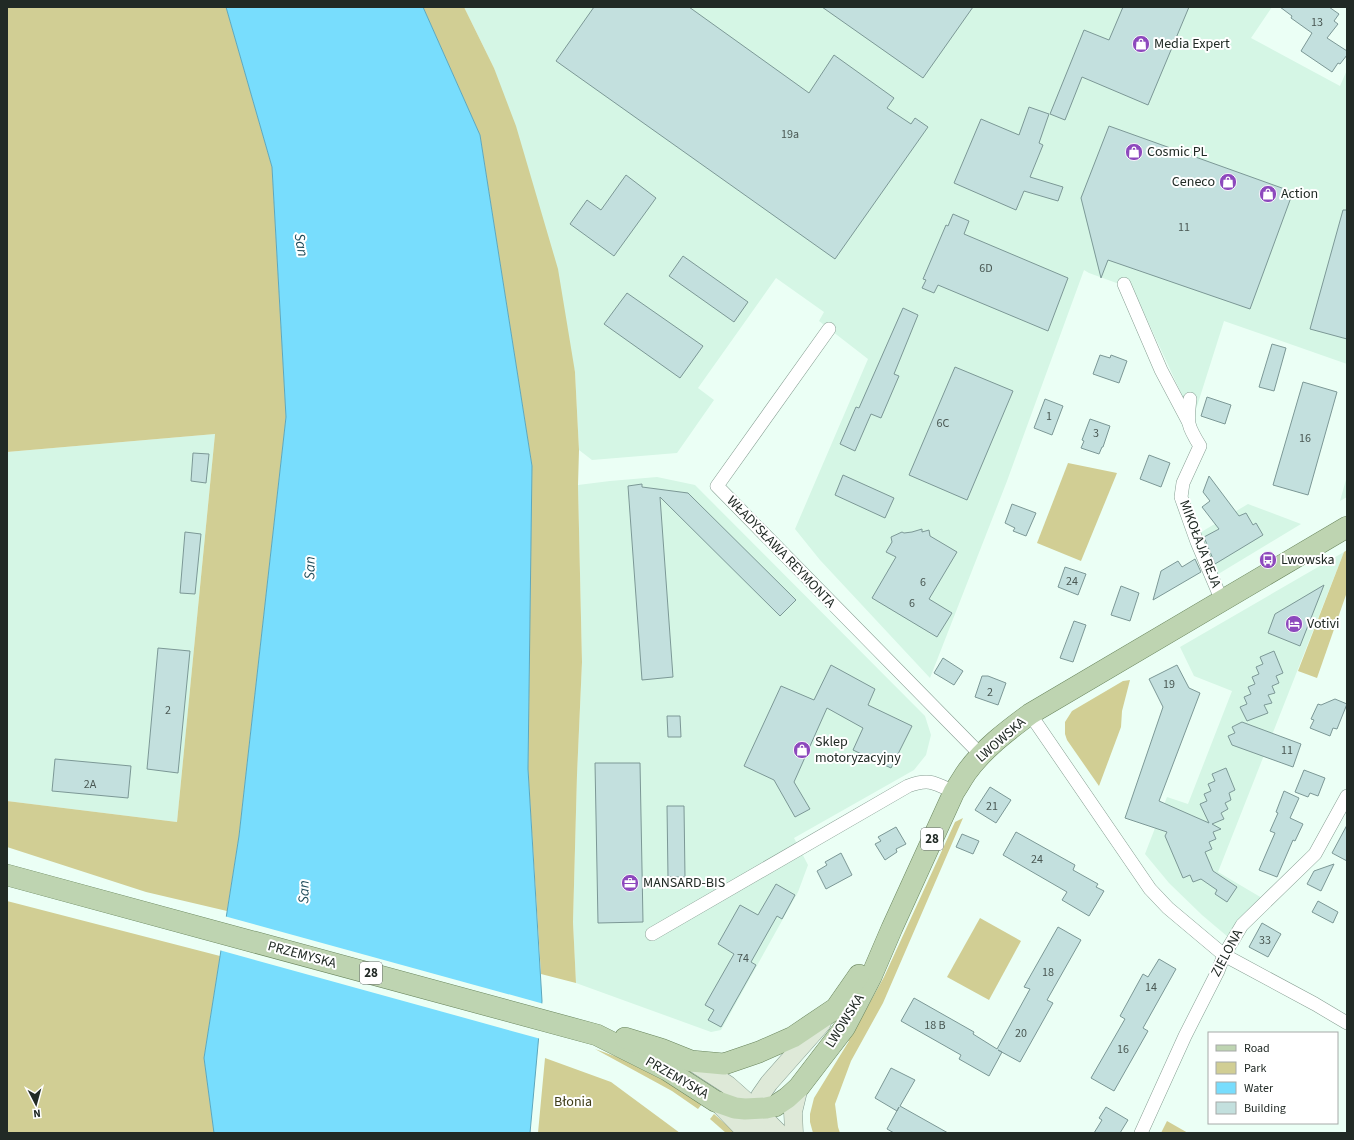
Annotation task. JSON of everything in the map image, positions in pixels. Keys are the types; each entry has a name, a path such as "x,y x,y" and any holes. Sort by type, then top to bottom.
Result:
{"main road":[{"name":"LWOWSKA","path":"715,1101 735,1108 755,1109 775,1106 799,1087 845,1027 871,977 954,792 966,773 981,755 1006,732 1030,714 1347,528"},
{"name":"PRZEMYSKA","path":"7,875 589,1033 627,1038 660,1048 692,1061 728,1085 779,1133"},
{"name":"LWOWSKA","path":"757,1133 754,1119 755,1109 760,1096 769,1083 836,1008 892,928"},
{"name":"LWOWSKA","path":"692,1061 724,1064 759,1052 793,1037 836,1008"},
{"name":"PRZEMYSKA","path":"589,1033 667,1070 715,1101 747,1133"},
{"name":"LWOWSKA","path":"794,1133 793,1112 799,1087"}],"street":[{"name":"MIKOŁAJA REJA","path":"1124,284 1161,370 1188,421 1191,432 1200,446 1183,483 1181,497 1197,542 1222,601"},
{"name":"WŁADYSŁAWA REYMONTA","path":"828,329 717,486 981,755"},
{"name":"MIKOŁAJA REJA","path":"1188,421 1190,399"},
{"path":"1030,714 1150,889 1168,908 1228,950 1347,1024"},
{"path":"652,934 908,786 919,782 929,781 954,792"},
{"name":"ZIELONA","path":"1141,1133 1185,1036 1228,950 1242,926 1315,854 1347,796"}],"shaded area":[{"path":"464,7 1272,7 1251,38 1340,86 1347,70 1347,364 1224,321 1192,422 1181,393 1133,289 1084,270 1007,481 930,678 820,560 795,529 868,359 819,321 824,312 776,278 698,388 714,400 677,453 592,460 579,450 575,372 494,68"},
{"path":"215,434 177,822 7,801 7,452"},
{"path":"1347,476 1347,497 1340,501"},
{"path":"657,477 695,485 925,716 931,735 926,755 914,770 794,838 808,865 798,892 721,1030 711,1032 576,983 573,922 582,662 578,485"},
{"path":"1248,504 1301,524 1215,576 1198,534"},
{"path":"1344,552 1218,872 1262,898 1232,928 1228,937 1202,915 1169,883 1145,854 1167,797 1188,804 1232,691 1194,676 1180,647"}],"green space":[{"path":"7,7 226,7 272,167 286,417 239,836 227,911 146,892 7,847 7,801 177,822 215,434 7,452"},
{"path":"423,7 464,7 494,68 516,126 558,269 575,372 579,450 578,485 582,662 573,922 576,983 541,974 528,769 532,466 480,135"},
{"path":"1068,463 1117,473 1081,561 1037,543"},
{"path":"1347,550 1347,592 1317,678 1298,671 1344,552"},
{"path":"1130,680 1122,711 1121,727 1099,786 1067,740 1065,734 1065,722 1072,711 1123,681"},
{"path":"963,818 883,1003 851,1061 835,1104 840,1133 813,1133 810,1122 810,1114 814,1098 849,1041 846,1039 858,1024 884,977 955,822"},
{"path":"7,901 220,956 204,1058 214,1133 7,1133"},
{"path":"980,918 1021,941 989,1000 947,977"},
{"path":"595,1049 652,1072 702,1104 698,1109 672,1091"},
{"name":"Błonia","path":"545,1058 611,1082 680,1133 538,1133"},
{"path":"714,1114 736,1133 726,1133 710,1119"},
{"path":"1167,1121 1188,1133 1161,1133"}],"water":[{"name":"San","path":"226,7 423,7 480,135 532,466 528,769 542,1001 530,1133 214,1133 204,1058 239,836 286,417 272,167"}],"pier":[{"path":"224,916 544,1004 541,1039 219,950"}],"building":[{"path":"594,7 689,7 809,93 834,55 894,98 887,108 911,124 915,118 928,127 835,259 556,61"},
{"path":"822,7 973,7 923,78"},
{"name":"Media Expert","path":"1123,7 1189,7 1148,105 1082,77 1065,120 1050,114 1084,30 1109,40"},
{"path":"1280,7 1329,7 1339,14 1334,21 1338,24 1327,38 1347,51 1347,55 1340,64 1338,63 1332,72 1301,51 1312,33 1291,18 1292,16"},
{"path":"1029,107 1049,114 1039,143 1043,145 1030,177 1063,187 1058,201 1024,191 1016,210 954,183 981,119 1019,135"},
{"path":"1109,126 1293,192 1250,309 1108,260 1101,278 1081,198"},
{"path":"626,175 656,198 614,256 570,224 587,200 601,210"},
{"path":"1343,210 1347,210 1347,339 1310,329"},
{"path":"953,214 969,221 964,234 1068,278 1048,331 938,285 934,293 922,288 926,280 923,279 946,225 948,226"},
{"path":"683,256 748,302 734,322 669,276"},
{"path":"627,293 703,346 680,378 604,324"},
{"path":"903,308 918,315 894,374 899,376 881,418 871,414 855,451 840,444 856,407 859,408"},
{"path":"1272,344 1286,348 1274,391 1259,387"},
{"path":"1100,355 1110,358 1111,355 1127,361 1119,383 1093,374"},
{"path":"955,367 1013,391 967,500 909,475"},
{"path":"1303,382 1337,392 1308,495 1273,485"},
{"path":"1207,397 1231,405 1225,424 1201,416"},
{"path":"1045,399 1063,406 1052,435 1034,428"},
{"path":"1090,419 1110,426 1099,454 1081,448 1084,441 1082,440"},
{"path":"193,453 209,454 206,483 191,481"},
{"path":"1149,455 1170,463 1161,487 1140,479"},
{"path":"843,475 894,498 885,518 835,495"},
{"path":"1209,476 1239,516 1246,513 1253,525 1256,523 1263,535 1215,564 1204,537 1219,529 1202,507 1210,501 1203,492"},
{"path":"642,484 642,487 688,493 796,600 780,616 660,497 673,677 642,680 628,486"},
{"path":"1012,504 1036,513 1026,536 1013,531 1015,528 1005,523"},
{"path":"922,529 922,532 929,530 930,536 957,552 929,599 952,613 937,637 872,598 896,557 886,552 892,542 891,537 902,532 912,532"},
{"path":"185,532 201,534 195,594 180,593"},
{"path":"1195,559 1201,572 1153,600 1161,571 1178,561 1182,567"},
{"path":"1065,567 1086,574 1078,595 1058,587"},
{"path":"1324,585 1300,646 1268,633 1275,614"},
{"path":"1121,586 1139,593 1130,621 1111,615"},
{"path":"1074,621 1086,625 1073,662 1060,658"},
{"path":"158,648 190,651 178,773 147,769"},
{"path":"1274,651 1283,673 1276,676 1279,683 1272,686 1275,693 1268,695 1272,703 1264,705 1268,713 1247,721 1240,707 1247,704 1244,697 1251,694 1248,687 1255,684 1252,677 1259,674 1256,667 1263,664 1260,657"},
{"path":"943,658 963,671 954,685 934,673"},
{"path":"831,665 875,689 868,705 912,726 891,768 853,750 863,728 827,708 794,782 810,809 795,817 774,780 744,766 781,686 814,700"},
{"path":"1177,665 1189,688 1200,693 1159,801 1209,823 1200,804 1207,801 1204,794 1211,791 1208,784 1215,781 1212,774 1226,768 1235,790 1229,793 1231,800 1225,803 1228,809 1221,813 1224,819 1212,824 1221,829 1213,832 1216,839 1209,842 1212,849 1205,852 1213,871 1237,887 1227,902 1215,894 1217,890 1201,879 1193,882 1190,875 1183,878 1165,836 1167,832 1125,818 1163,707 1149,679"},
{"path":"982,676 988,676 1006,683 998,705 975,697"},
{"path":"1335,699 1347,704 1337,729 1333,728 1330,736 1310,728 1314,720 1311,719 1318,704 1321,705"},
{"path":"667,716 680,716 681,737 668,737"},
{"path":"1242,722 1301,744 1293,767 1232,745 1228,736 1235,733 1232,727"},
{"path":"55,759 131,766 128,798 52,791"},
{"path":"595,763 640,763 643,922 598,923"},
{"path":"1304,770 1325,778 1318,796 1310,793 1308,797 1295,792"},
{"path":"990,787 1011,800 996,823 975,810"},
{"path":"1284,791 1299,798 1290,818 1303,824 1295,841 1293,840 1277,877 1259,870 1275,833 1270,831 1278,813 1276,812"},
{"path":"667,806 684,806 685,877 668,877"},
{"path":"1347,825 1347,861 1332,853"},
{"path":"896,827 906,844 896,849 897,852 885,860 875,844 881,841 878,837"},
{"path":"1016,832 1075,865 1073,870 1098,884 1096,887 1104,891 1089,916 1062,900 1067,892 1003,855"},
{"path":"962,834 979,841 973,854 956,847"},
{"path":"841,853 852,875 826,889 817,871 827,865 825,862"},
{"path":"1334,864 1321,891 1307,884 1314,871"},
{"path":"776,884 795,895 782,919 777,916 751,962 756,965 721,1027 708,1020 714,1010 705,1005 734,954 718,944 740,905 758,915"},
{"path":"1318,901 1338,912 1333,923 1312,912"},
{"path":"1262,923 1281,934 1268,957 1249,947"},
{"path":"1058,927 1081,940 1047,1000 1053,1003 1020,1062 1002,1052 989,1076 959,1059 961,1055 901,1021 914,998 974,1032 973,1034 997,1049 1030,989 1024,987"},
{"path":"1159,959 1176,969 1143,1028 1148,1031 1114,1091 1091,1078 1125,1019 1120,1016 1143,974 1148,977"},
{"path":"891,1068 915,1080 900,1106 948,1133 894,1133 887,1129 897,1111 875,1098"},
{"path":"1106,1107 1128,1120 1120,1133 1094,1133 1102,1120 1099,1118"}],"place":[{"name":"Media Expert","path":"1141,44"},
{"name":"Cosmic PL","path":"1134,152"},
{"name":"Ceneco","path":"1228,182"},
{"name":"Action","path":"1268,194"},
{"name":"Lwowska","path":"1268,560"},
{"name":"Votivi","path":"1294,624"},
{"name":"Sklep motoryzacyjny","path":"802,750"},
{"name":"MANSARD-BIS","path":"630,883"}]}
